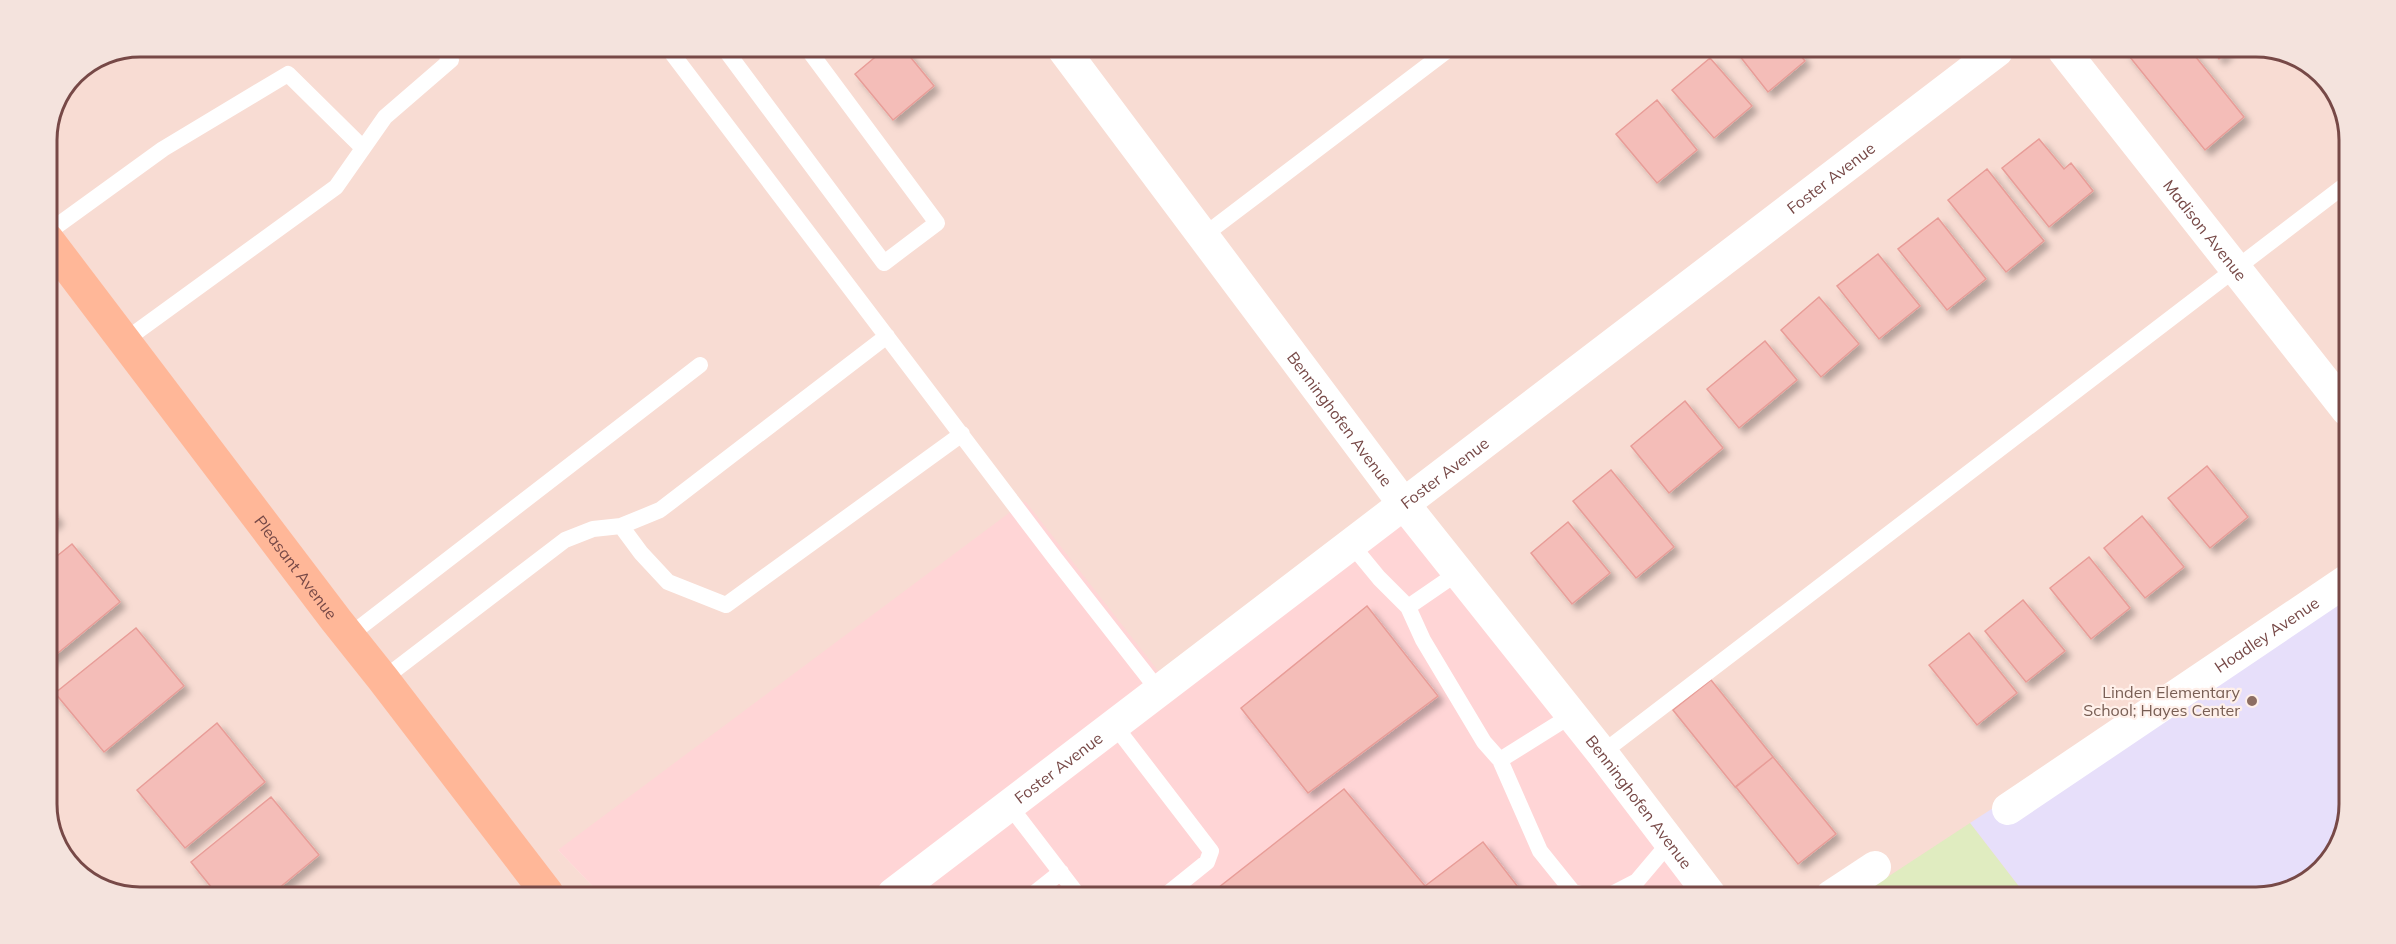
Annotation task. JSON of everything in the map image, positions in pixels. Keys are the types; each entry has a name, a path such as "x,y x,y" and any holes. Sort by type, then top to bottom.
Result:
{"main road":[{"name":"Pleasant Avenue","path":"57,252 542,887"}],"street":[{"name":"Benninghofen Avenue","path":"1069,57 1404,503 1602,753 1704,887"},
{"name":"Foster Avenue","path":"901,887 1989,57"},
{"name":"Madison Avenue","path":"2069,57 2339,400"},
{"name":"Hoadley Avenue","path":"2008,808 2339,586"},
{"path":"1846,887 1875,867"}],"lane":[{"path":"124,341 336,187 386,117 451,60 449,57"},
{"path":"675,57 1159,691"},
{"path":"731,57 884,263 937,223 814,57"},
{"path":"1203,236 1439,57"},
{"path":"57,226 163,149 288,74 363,148"},
{"path":"1602,753 2339,190"},
{"path":"383,679 566,540 593,529 621,526 660,510 887,336"},
{"path":"350,635 700,365"},
{"path":"621,526 641,553 668,582 726,605 962,434"},
{"path":"1351,544 1379,578 1408,606 1423,640 1484,742 1500,760 1540,851 1569,887"},
{"path":"1408,606 1459,572"},
{"path":"1500,760 1572,715"},
{"path":"1114,726 1211,851 1207,862 1176,887"},
{"path":"1009,805 1072,887"},
{"path":"1625,887 1636,881 1670,842"},
{"path":"1042,887 1061,872"}],"shaded area":[{"path":"140,57 2256,57 2283,61 2298,68 2322,89 2333,108 2339,135 2339,804 2335,831 2322,855 2293,878 2277,884 2256,887 1673,887 1173,690 558,850 593,887 140,887 113,883 94,873 81,863 68,846 63,836 57,809 57,140 63,108 81,81 94,71 108,63"},
{"path":"1025,501 1173,690 1399,517 1689,887 593,887 558,850"},
{"name":"Linden Elementary School; Hayes Center","path":"2339,584 2338,815 2335,831 2322,855 2302,873 2277,884 2256,887 2019,887 1970,823"}],"green space":[{"path":"1970,823 2019,887 1872,887"}],"building":[{"path":"875,57 910,57 934,86 893,120 855,74"},
{"path":"1740,57 1802,57 1805,61 1768,92"},
{"path":"2130,57 2196,57 2244,117 2205,150"},
{"path":"1710,58 1752,106 1714,138 1672,90"},
{"path":"1657,100 1697,150 1657,183 1616,134"},
{"path":"2039,139 2064,169 2071,163 2093,191 2049,227 2002,168"},
{"path":"1987,169 2044,241 2006,272 1948,200"},
{"path":"1938,218 1986,279 1947,310 1898,249"},
{"path":"1878,254 1920,306 1879,339 1837,286"},
{"path":"1819,297 1859,344 1821,377 1781,330"},
{"path":"1765,341 1797,380 1739,428 1707,389"},
{"path":"1685,401 1723,448 1669,493 1631,446"},
{"path":"2207,466 2248,517 2210,548 2168,498"},
{"path":"1611,470 1674,547 1636,578 1573,501"},
{"path":"2142,516 2184,567 2145,598 2104,548"},
{"path":"1568,522 1610,573 1572,604 1531,553"},
{"path":"72,544 120,602 57,654 57,556"},
{"path":"2089,557 2130,608 2091,639 2050,588"},
{"path":"2023,600 2065,651 2026,682 1985,631"},
{"path":"1367,606 1438,696 1308,793 1241,708"},
{"path":"136,628 184,686 104,752 57,695 57,691"},
{"path":"1969,633 2017,693 1977,725 1929,665"},
{"path":"1711,680 1773,757 1735,787 1673,710"},
{"path":"217,723 265,782 185,848 137,790"},
{"path":"1773,757 1836,834 1798,864 1736,787"},
{"path":"1344,789 1425,886 1483,842 1518,887 1219,887"},
{"path":"271,797 319,855 280,887 211,887 191,862"}],"place":[{"name":"Linden Elementary School; Hayes Center","path":"2252,701"}]}
